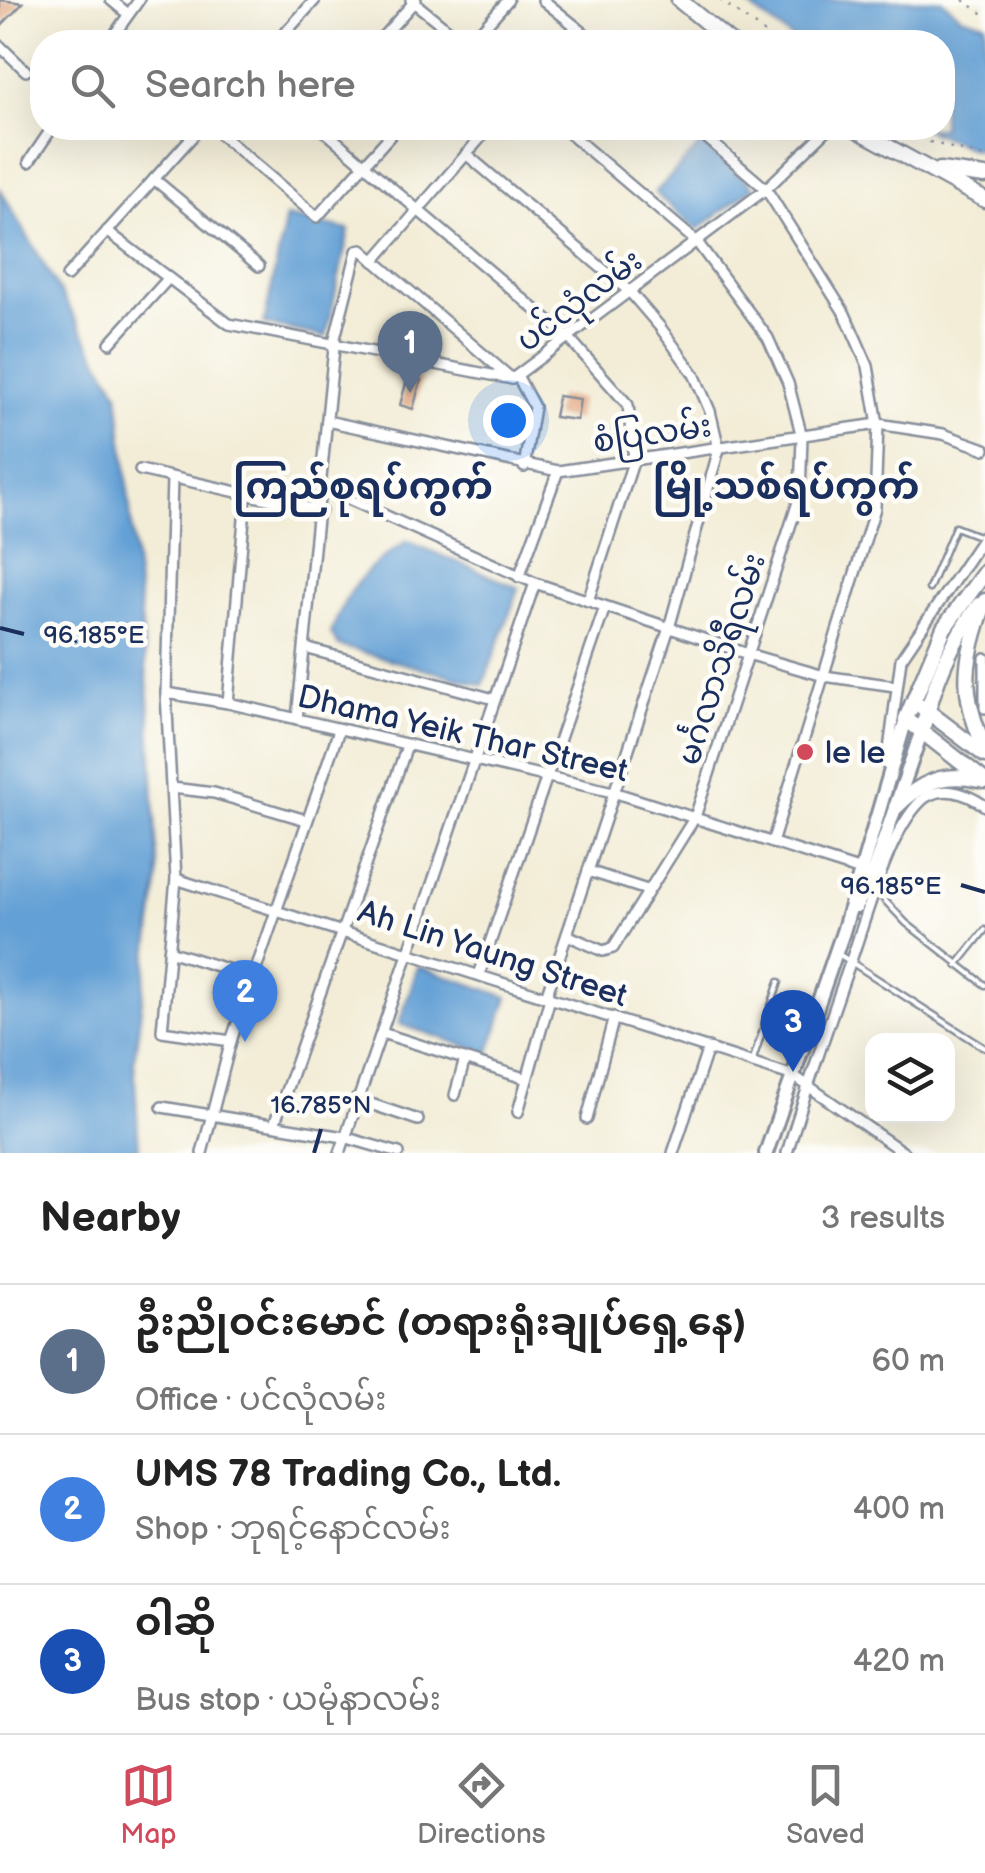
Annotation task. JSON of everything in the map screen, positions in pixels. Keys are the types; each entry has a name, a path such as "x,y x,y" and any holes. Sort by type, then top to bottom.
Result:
{"main road":[{"path":"679,0 715,30"},
{"path":"877,140 985,200"},
{"path":"934,170 985,176"},
{"path":"870,874 885,792 913,700 944,628 985,572"},
{"path":"985,599 981,629 964,680 967,705 985,752"},
{"path":"766,1153 844,932 896,807 922,730 930,692 957,633 985,599"},
{"path":"913,700 985,752"},
{"path":"906,719 985,781"},
{"path":"896,807 914,789 936,779 960,776 985,781"}],"street":[{"path":"111,0 128,14"},
{"path":"117,30 140,0"},
{"path":"288,30 315,0"},
{"path":"482,30 508,0"},
{"path":"543,0 580,30"},
{"path":"388,30 413,1 448,30"},
{"path":"0,46 26,70"},
{"path":"29,162 44,140"},
{"path":"67,276 189,140"},
{"path":"227,140 317,218 387,140"},
{"path":"336,140 569,338 628,405 634,460 588,601"},
{"path":"374,261 479,140"},
{"name":"မင်္ဂလာသိရီလမ်း","path":"567,935 603,951 613,948 696,817 800,496 802,437 788,383 768,338 697,242 577,140"},
{"path":"709,140 766,189 845,314 868,366 878,424 875,508 772,843"},
{"name":"ပင်လုံလမ်း","path":"107,231 229,324 335,348 515,378 766,189 817,140"},
{"path":"466,154 630,292 694,374 710,411 718,449 669,628 567,935 518,1112"},
{"path":"154,179 259,266"},
{"path":"297,719 335,348 357,251 515,378 534,406 524,467"},
{"path":"110,343 167,280"},
{"name":"စံပြလမ်း","path":"328,421 524,467 558,471 878,424 942,434 985,449"},
{"path":"140,470 320,511"},
{"path":"520,577 558,471"},
{"path":"172,478 166,693 176,879 163,1033 231,1041"},
{"path":"322,487 535,583 751,656 824,676 895,686"},
{"path":"228,703 246,496"},
{"path":"885,792 901,659 984,536"},
{"path":"340,1153 535,583"},
{"path":"479,975 605,607"},
{"path":"306,648 494,699"},
{"path":"985,658 985,708"},
{"name":"Dhama Yeik Thar Street","path":"166,693 228,703 544,779 614,792 870,874"},
{"path":"202,1153 231,1041 339,730"},
{"path":"274,1125 407,746"},
{"path":"172,788 214,793 306,820"},
{"path":"786,1153 874,890 870,874 928,796 953,791 985,806"},
{"path":"588,870 647,890"},
{"name":"Ah Lin Yaung Street","path":"176,879 794,1076 808,1082 904,1153"},
{"path":"169,951 252,977"},
{"path":"587,1119 614,1017"},
{"path":"382,1033 528,1079"},
{"path":"673,1153 708,1048"},
{"path":"456,1095 465,1059"},
{"path":"356,1099 418,1120"},
{"path":"162,1107 344,1137 398,1153"}],"lane":[{"path":"929,589 955,527 984,536"},
{"path":"874,890 957,965 985,985"},
{"path":"957,965 985,930"},
{"path":"836,954 852,960 985,1048"},
{"path":"752,1062 779,982"}],"path":[{"path":"720,0 761,30"},
{"path":"963,0 985,15"},
{"path":"926,140 985,157"}],"water":[{"path":"741,0 942,0 961,16 985,23 985,150 951,140 955,140 955,30 781,30"},
{"path":"702,143 754,187 697,230 655,193"},
{"path":"0,189 118,392 149,698 158,880 134,1061 139,1153 0,1153"},
{"path":"286,217 349,230 326,337 264,324"},
{"path":"407,541 519,588 483,685 339,646 331,634 351,591 380,560"},
{"path":"418,966 508,997 489,1054 399,1024"}],"building":[{"path":"0,0 23,3 0,27"},
{"path":"408,376 421,380 413,409 400,405"},
{"path":"558,396 580,399 577,420 554,417"}],"place":[{"name":"ဦးညိုဝင်းမောင် (တရားရုံးချုပ်ရှေ့နေ)","path":"410,393"},
{"name":"le le","path":"805,752"},
{"name":"UMS 78 Trading Co., Ltd.","path":"245,1042"},
{"name":"ဝါဆို","path":"793,1072"}],"district":[{"name":"ကြည်စုရပ်ကွက်","path":"363,486"},
{"name":"မြို့သစ်ရပ်ကွက်","path":"786,486"}]}
